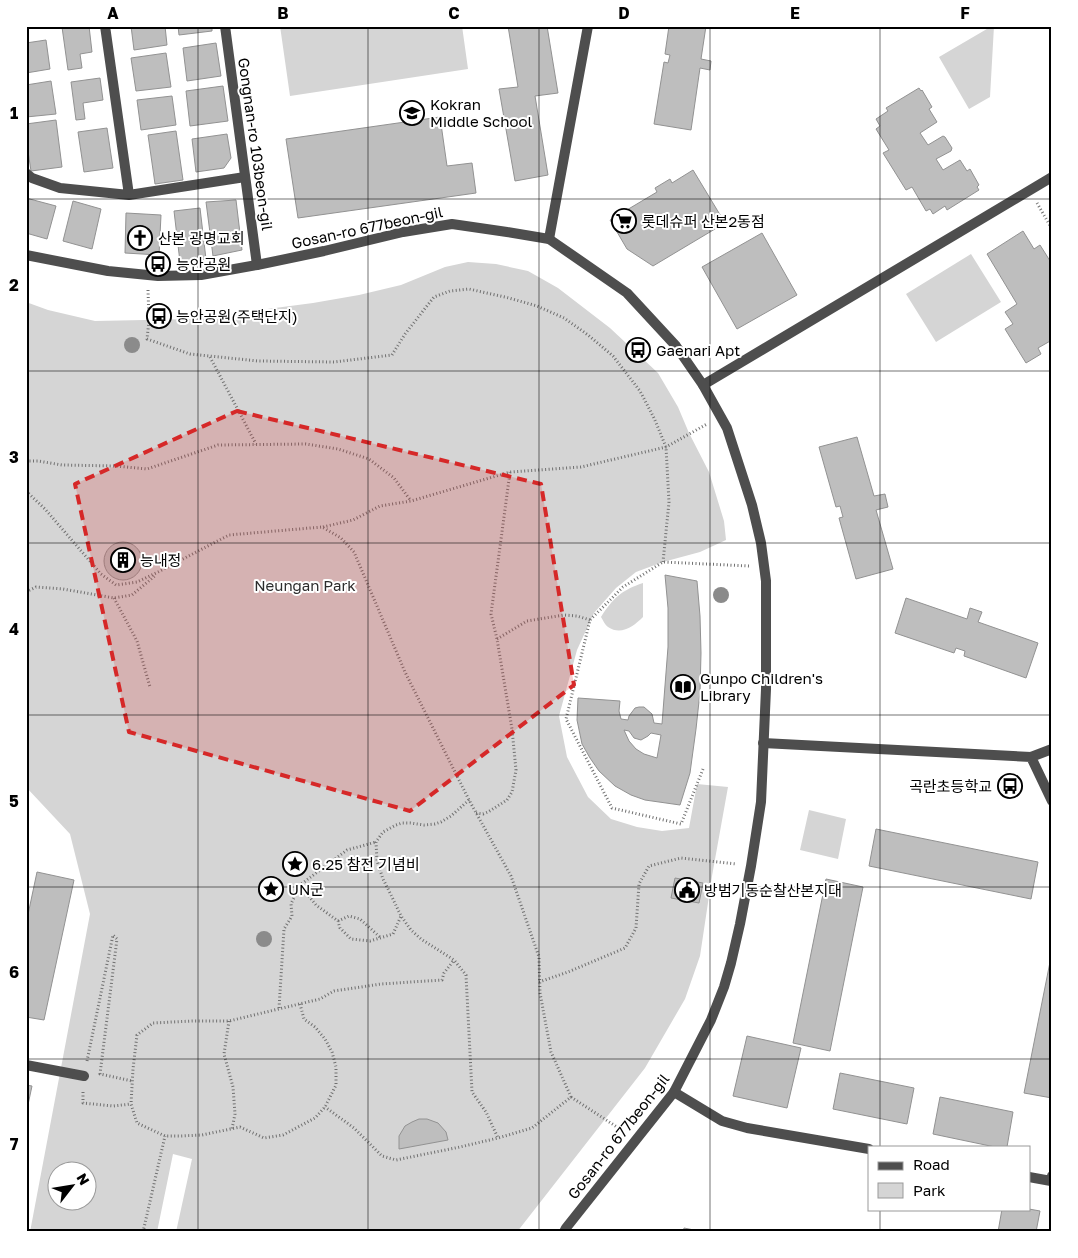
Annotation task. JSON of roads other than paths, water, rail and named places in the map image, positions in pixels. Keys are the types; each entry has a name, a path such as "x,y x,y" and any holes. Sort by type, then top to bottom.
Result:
{"street":[{"path":"105,26 129,195"},
{"name":"Gongnan-ro 103beon-gil","path":"225,26 257,265"},
{"path":"549,239 588,26"},
{"path":"26,173 32,178 60,188 129,195 246,177"},
{"path":"703,385 1052,177"},
{"name":"Gosan-ro 677beon-gil","path":"26,255 108,271 148,275 201,275 324,251 403,232 452,224 549,239 627,293 676,346 703,385 721,417 727,428 752,505 761,543 766,591 766,689 761,802 740,924 724,987 711,1020 674,1092 564,1232"},
{"path":"763,743 1031,757 1052,749"},
{"path":"1031,757 1052,801"},
{"path":"26,1066 84,1076"},
{"path":"674,1092 722,1121 746,1128 868,1149"},
{"path":"1030,1177 1051,1181 1052,1176"}],"place":[{"name":"Kokran Middle School","path":"412,113"},
{"name":"롯데슈퍼 산본2동점","path":"624,221"},
{"name":"산본 광명교회","path":"140,238"},
{"name":"능안공원","path":"158,264"},
{"name":"능안공원(주택단지)","path":"159,316"},
{"name":"Gaenari Apt","path":"638,350"},
{"name":"능내정","path":"123,560"},
{"name":"Gunpo Children's Library","path":"683,687"},
{"name":"곡란초등학교","path":"1010,786"},
{"name":"6.25 참전 기념비","path":"295,864"},
{"name":"UN군","path":"271,889"},
{"name":"방범기동순찰산본지대","path":"687,890"}],"park label":[{"name":"Neungan Park","path":"305,585"}]}
